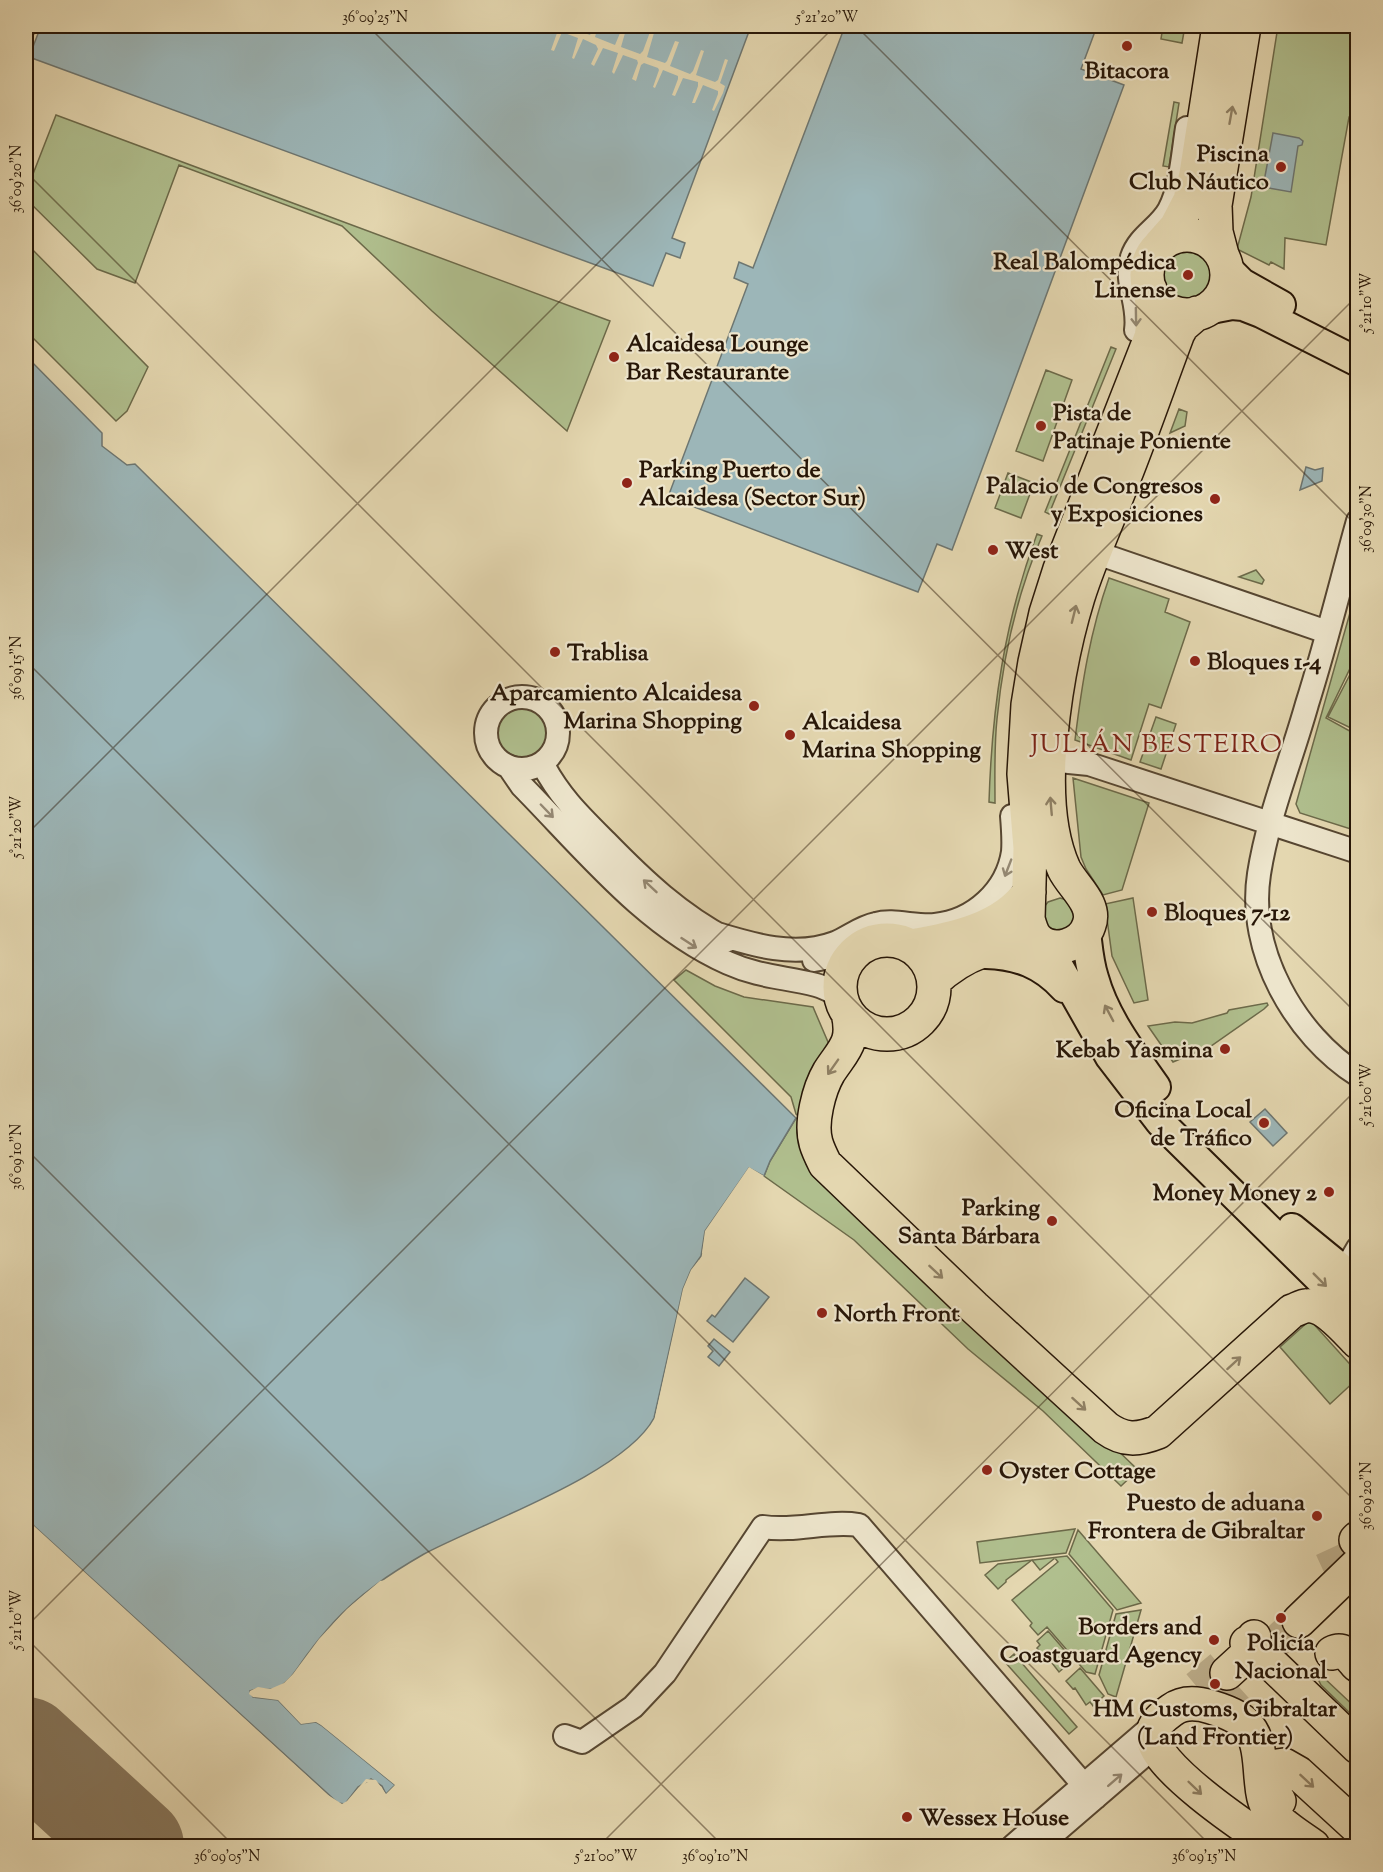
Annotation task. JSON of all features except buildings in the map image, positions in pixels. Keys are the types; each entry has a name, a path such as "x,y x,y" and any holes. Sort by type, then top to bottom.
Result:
{"highway":[{"path":"1042,942 1031,930 1028,919 1030,848 1024,774 1028,705 1035,662 1046,613 1060,569 1151,337 1154,318 1147,280 1149,261 1176,227 1190,201 1219,26"},
{"path":"934,981 957,962 972,954 1000,945 1042,942 1060,947 1068,946 1078,941 1086,932 1091,919 1086,902 1065,872 1054,839 1049,760 1060,667 1078,597 1178,333 1182,326 1214,304 1224,288 1224,261 1216,232 1215,205 1244,26"},
{"path":"1160,245 1175,236 1193,235 1210,242 1224,261"},
{"path":"1150,289 1161,305 1169,310 1183,314 1202,311"},
{"path":"911,946 951,938 999,920 1017,907 1029,892"},
{"path":"844,1005 865,1029 889,1035 903,1032 916,1025 926,1015 932,1002 934,981 927,961 911,946 881,940 864,946 854,953 842,973 844,1005 850,1023 849,1040 847,1048 828,1073 819,1095 815,1115 815,1142 825,1164 974,1307 1117,1436 1141,1439 1158,1432 1292,1311 1306,1306 1317,1307 1331,1315 1358,1342"},
{"path":"1292,1614 1353,1548"},
{"path":"1273,1846 1219,1810 1172,1766 1207,1700 1260,1650 1328,1671 1358,1747"},
{"path":"1207,1700 1252,1732 1259,1745 1262,1788 1266,1804 1277,1818 1313,1846"},
{"path":"1329,1846 1281,1804 1270,1780 1272,1771 1277,1766 1284,1765 1298,1773 1358,1828"}],"main road":[{"path":"1224,261 1242,284 1358,346"},
{"path":"1202,311 1220,306 1243,306 1358,362"},
{"path":"1086,932 1094,980 1106,1008 1135,1058 1156,1088 1238,1178 1300,1235 1353,1267"},
{"path":"1042,942 1110,1057 1160,1122 1358,1317"},
{"path":"972,954 1008,955 1033,962 1060,984 1086,1014"}],"street":[{"path":"714,933 764,946 795,950 812,949 834,943 864,927 879,923 921,926 955,921 978,909 997,891 1002,882 1011,859 1013,844 1009,750 1013,703 1032,605 1134,337 1137,318 1135,299 1129,280 1132,259 1142,240 1166,216 1174,200 1206,26"},
{"path":"1358,521 1307,705 1269,823 1258,876 1261,933 1273,973 1283,996 1318,1044 1358,1076"},
{"path":"1094,552 1328,632"},
{"path":"527,697 541,702 554,715 558,726 556,747 542,763 532,768 520,769 500,761 493,754 488,744 487,724 498,706 507,700 527,697"},
{"path":"1049,760 1089,764 1358,852"},
{"path":"542,763 553,785 573,809 641,877 666,901 714,933 770,958 793,961 816,960 854,953"},
{"path":"509,766 522,786 637,904 694,947 730,964 764,976 818,985 844,1005"},
{"path":"565,1736 582,1742 633,1707 665,1673 763,1527 795,1529 846,1523 860,1525 1090,1791"},
{"path":"1013,1846 1090,1791 1207,1700"},
{"path":"1040,1846 1090,1791"}],"green space":[{"path":"1163,26 1185,26 1182,43 1161,39"},
{"path":"1278,26 1327,26 1357,29 1357,118 1349,117 1326,245 1285,238 1284,269 1271,262 1269,265 1237,249 1251,197"},
{"path":"1174,102 1179,103 1169,167 1163,166"},
{"path":"56,115 610,321 567,431 432,311 342,226 179,165 135,283 97,269 26,199 26,192"},
{"path":"26,243 148,367 127,411 116,421 26,331"},
{"path":"1187,246 1203,251 1211,259 1216,275 1211,291 1203,299 1187,304 1171,299 1163,291 1158,275 1163,259 1171,251"},
{"path":"1111,347 1116,349 1049,514 1045,512"},
{"name":"Pista de Patinaje Poniente","path":"1046,370 1072,380 1043,461 1016,451"},
{"path":"1179,409 1187,412 1185,426 1170,433"},
{"path":"1008,473 1034,483 1021,518 995,508"},
{"path":"1037,534 1042,536 1018,603 1003,672 996,730 995,803 989,802 993,733 1002,666 1016,600"},
{"path":"1256,570 1264,580 1262,584 1239,577"},
{"path":"1109,578 1169,599 1165,612 1190,622 1161,708 1149,704 1131,760 1075,740 1087,658"},
{"path":"1357,588 1357,654 1326,718 1357,735 1357,831 1300,813 1296,804"},
{"path":"1357,661 1357,731 1328,717"},
{"path":"522,707 531,709 542,718 547,732 545,741 536,752 522,757 513,755 502,746 497,732 499,723 508,712"},
{"path":"1156,717 1176,724 1161,769 1140,762"},
{"path":"1073,778 1149,803 1122,890 1103,895 1086,869 1081,857"},
{"path":"1060,898 1067,900 1075,909 1075,926 1050,934 1040,912 1048,902"},
{"path":"1133,898 1148,1000 1134,1003 1112,956 1105,904"},
{"path":"686,970 715,986 744,997 813,1007 831,1049 801,1118 796,1114 791,1097 674,980"},
{"path":"1267,1003 1264,1009 1211,1046 1173,1062 1148,1026 1175,1022 1192,1023 1227,1013 1229,1010"},
{"path":"796,1118 1138,1470 1121,1486 1043,1411 968,1349 854,1240 764,1176 770,1161"},
{"path":"1310,1320 1357,1372 1357,1379 1330,1404 1280,1347"},
{"path":"1075,1529 1066,1553 980,1563 977,1542"},
{"path":"1078,1530 1141,1603 1117,1610 1069,1554"},
{"path":"1067,1556 1113,1610 1095,1674 1086,1672 1047,1627 1038,1635 1030,1626 1032,1623 1012,1600 1058,1562 1055,1558 1040,1570 1032,1560"},
{"path":"1032,1560 998,1589 985,1575 998,1564"},
{"path":"1141,1610 1116,1697 1108,1694 1099,1675 1116,1614"},
{"path":"1048,1631 1073,1660 1059,1672 1045,1654 1043,1655 1037,1648 1040,1645 1037,1641"},
{"path":"1014,1654 1077,1727 1069,1734 1005,1662"},
{"path":"1080,1668 1104,1696 1093,1706 1090,1702 1086,1705 1075,1688 1073,1689 1066,1681"},
{"path":"1322,1676 1357,1709 1357,1720 1321,1685 1319,1681"}],"water":[{"path":"41,26 751,26 672,238 685,243 680,258 666,253 653,286 29,57"},
{"path":"845,26 1097,26 1081,69 1124,85 952,550 937,544 918,592 668,497 748,284 734,278 739,262 753,268"},
{"name":"Piscina Club Náutico","path":"1273,133 1299,138 1303,141 1302,145 1298,146 1291,192 1263,187"},
{"path":"26,356 102,433 102,446 127,465 135,464 796,1118 770,1161 764,1176 749,1168 705,1231 701,1256 691,1270 683,1289 654,1418 638,1439 614,1459 583,1477 550,1495 424,1554 400,1569 365,1593 343,1612 282,1685 274,1689 250,1691 253,1697 278,1700 301,1724 316,1722 321,1725 395,1785 386,1794 382,1786 371,1779 358,1787 345,1804 338,1803 34,1526 26,1505 29,1467 26,1447"},
{"path":"1306,467 1315,470 1323,468 1322,481 1300,490"},
{"path":"1265,1109 1287,1133 1273,1146 1250,1122"},
{"path":"745,1278 769,1297 733,1342 707,1321 712,1315 715,1317"},
{"path":"714,1339 730,1352 719,1366 708,1357 713,1351 708,1346"}],"pier":[{"path":"546,26 569,26 590,35 595,26 598,26 595,37 615,45 623,26 627,26 621,47 640,54 650,32 654,33 647,57 665,63 675,41 679,42 670,66 690,74 701,50 704,51 696,75 715,82 718,80 725,59 728,60 720,83 725,86 723,93 714,111 712,110 718,91 703,85 695,103 692,103 698,82 683,78 675,96 672,95 678,76 663,70 655,88 653,87 659,70 644,63 641,65 636,81 632,79 637,60 623,55 614,74 612,72 618,53 603,48 594,66 591,64 598,49 596,45 583,39 574,59 572,58 578,38 562,32 554,51 551,50 557,33 556,30"},
{"path":"749,1167 764,1176 762,1178 750,1171 708,1232 706,1251 702,1253 705,1231"},
{"path":"699,1260 702,1261 693,1272 685,1290 657,1419 653,1426 683,1289 691,1270"},
{"path":"26,1511 34,1526 328,1795 342,1804 366,1779 376,1780 386,1794 395,1785 321,1725 316,1722 301,1724 278,1700 253,1697 249,1694 258,1687 270,1689 284,1683 319,1639 347,1609 380,1581 387,1580 363,1598 336,1624 286,1685 277,1691 258,1690 253,1693 280,1697 303,1721 316,1719 322,1722 397,1783 397,1787 386,1797 374,1783 367,1782 347,1806 336,1805 32,1529 26,1519"}],"runway":[{"path":"26,1747 134,1846"}],"tunnel":[{"path":"1323,1570 1349,1558 1358,1550"},
{"path":"1267,1650 1299,1621"},
{"path":"1197,1687 1221,1667"},
{"path":"1221,1703 1239,1687"}],"place":[{"name":"Bitacora","path":"1127,46"},
{"name":"Piscina Club Náutico","path":"1281,167"},
{"name":"Real Balompédica Linense","path":"1188,275"},
{"name":"Alcaidesa Lounge Bar Restaurante","path":"614,357"},
{"name":"Pista de Patinaje Poniente","path":"1041,426"},
{"name":"Parking Puerto de Alcaidesa (Sector Sur)","path":"627,483"},
{"name":"Palacio de Congresos y Exposiciones","path":"1215,499"},
{"name":"West","path":"993,550"},
{"name":"Trablisa","path":"555,652"},
{"name":"Bloques 1-4","path":"1195,661"},
{"name":"Aparcamiento Alcaidesa Marina Shopping","path":"754,706"},
{"name":"Alcaidesa Marina Shopping","path":"790,735"},
{"name":"Bloques 7-12","path":"1152,912"},
{"name":"Kebab Yasmina","path":"1225,1049"},
{"name":"Oficina Local de Tráfico","path":"1264,1123"},
{"name":"Money Money 2","path":"1329,1192"},
{"name":"Parking Santa Bárbara","path":"1052,1221"},
{"name":"North Front","path":"822,1313"},
{"name":"Oyster Cottage","path":"987,1470"},
{"name":"Puesto de aduana Frontera de Gibraltar","path":"1317,1516"},
{"name":"Policía Nacional","path":"1281,1618"},
{"name":"Borders and Coastguard Agency","path":"1214,1640"},
{"name":"HM Customs, Gibraltar (Land Frontier)","path":"1215,1684"},
{"name":"Wessex House","path":"907,1817"}],"district":[{"name":"JULIÁN BESTEIRO","path":"1157,743"}]}
